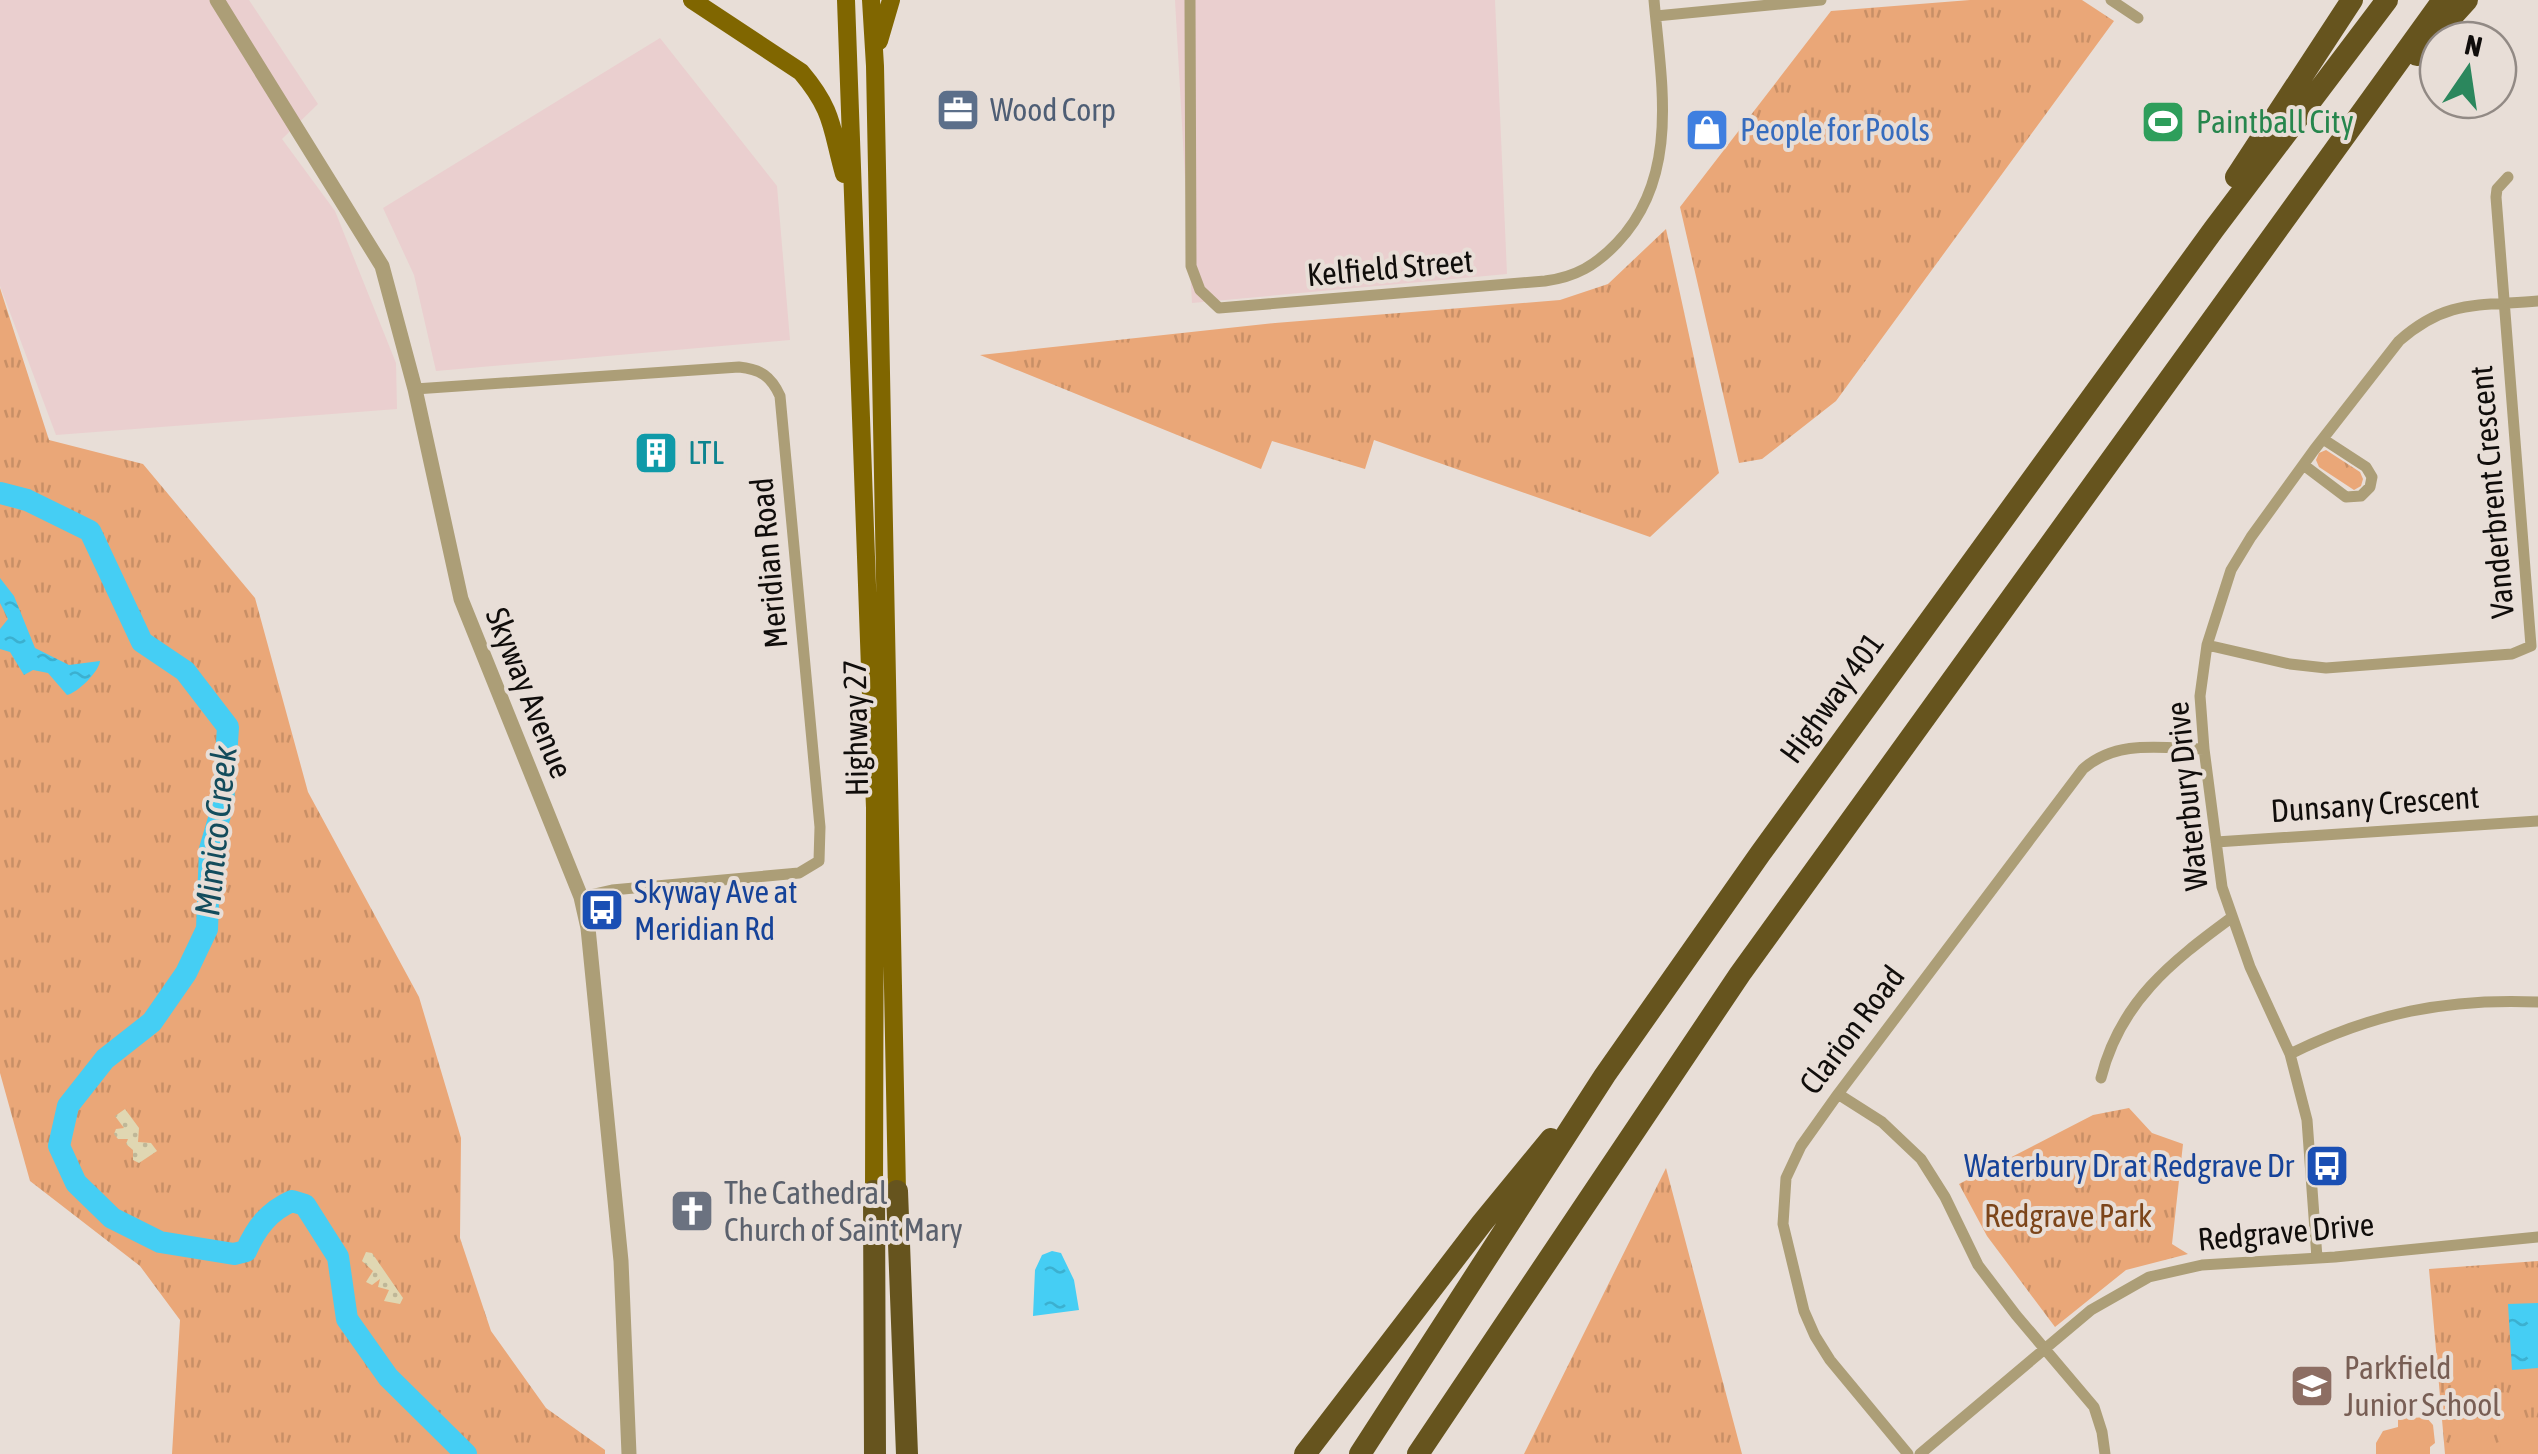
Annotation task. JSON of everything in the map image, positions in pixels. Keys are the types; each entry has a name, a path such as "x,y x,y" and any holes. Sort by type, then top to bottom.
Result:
{"highway":[{"path":"2143,327 2190,247 2352,0"},
{"name":"Highway 401","path":"1360,1454 1605,1075 1760,854 2143,327 2387,0"},
{"path":"1418,1454 1740,974 2443,0"},
{"path":"2368,102 2467,0"},
{"path":"1305,1454 1482,1223 1605,1075"},
{"name":"Highway 27","path":"874,1454 885,1191"},
{"name":"Highway 27","path":"885,1191 907,1454"}],"main road":[{"path":"692,0 786,60 814,87 834,126 854,209"},
{"name":"Highway 27","path":"846,0 885,1191"},
{"name":"Highway 27","path":"871,0 875,66 885,1191"},
{"path":"875,66 891,0"}],"street":[{"name":"Skyway Avenue","path":"217,0 382,266 415,389 460,599 581,896 588,928 621,1260 629,1454"},
{"name":"Kelfield Street","path":"1190,0 1191,266 1200,290 1220,308 1545,281 1568,278 1587,269 1626,234 1657,175 1663,128 1654,0"},
{"path":"1656,16 1821,0"},
{"path":"2111,0 2138,18"},
{"path":"2504,304 2496,197 2497,189 2508,177"},
{"name":"Waterbury Drive","path":"2316,1258 2307,1120 2290,1054 2250,968 2218,869 2200,696 2207,645 2232,570 2251,537 2386,356 2416,326 2450,308 2538,301"},
{"name":"Vanderbrent Crescent","path":"2207,645 2290,664 2343,668 2512,654 2531,646 2504,304"},
{"name":"Meridian Road","path":"415,389 757,368 780,396 820,828 819,861 799,873 581,896"},
{"path":"2305,466 2346,497 2360,496 2370,487 2372,477 2366,468 2323,439"},
{"name":"Clarion Road","path":"1908,1454 1830,1360 1815,1336 1804,1311 1784,1224 1786,1178 1801,1146 1838,1094 2083,769 2098,756 2128,747 2204,749"},
{"name":"Dunsany Crescent","path":"2216,842 2538,821"},
{"path":"2101,1078 2110,1044 2158,974 2231,918"},
{"path":"2290,1054 2395,1013 2503,999 2538,1002"},
{"path":"1838,1094 1882,1122 1920,1160 1945,1197 1978,1265 2094,1406 2104,1454"},
{"name":"Redgrave Drive","path":"1920,1454 2091,1310 2149,1277 2202,1265 2538,1236"}],"shaded area":[{"path":"0,0 249,0 318,104 282,139 335,211 396,363 397,409 56,435 0,286"},
{"path":"1175,0 1495,0 1507,274 1192,303"},
{"path":"660,38 777,186 790,340 436,371 414,275 383,208"}],"green space":[{"path":"1970,0 2082,0 2114,21 1836,401 1762,459 1739,463 1680,207 1831,11"},
{"path":"1666,229 1719,473 1650,537 1374,440 1365,469 1272,441 1261,469 980,355 1275,323 1560,300 1608,284"},
{"path":"0,288 49,440 143,464 255,598 308,792 419,997 461,1138 460,1238 491,1331 546,1408 605,1450 605,1454 172,1454 180,1320 140,1266 30,1181 0,1073"},
{"path":"2326,450 2360,472 2361,486 2354,490 2319,467 2316,460"},
{"name":"Redgrave Park","path":"2129,1108 2152,1133 2183,1144 2172,1244 2188,1254 2126,1270 2055,1327 1987,1236 1959,1184 2093,1115"},
{"path":"1666,1168 1742,1454 1524,1454"},
{"path":"2538,1261 2538,1454 2445,1454 2429,1269"},
{"path":"2426,1417 2433,1425 2435,1443 2430,1454 2376,1454 2376,1443 2383,1431 2398,1427 2398,1419"},
{"path":"2538,1418 2538,1454 2501,1454 2498,1420"}],"sand":[{"path":"125,1109 139,1128 138,1142 151,1143 157,1151 139,1163 133,1160 133,1150 126,1144 128,1139 118,1139 114,1134 116,1129 124,1128 115,1116"},
{"path":"366,1252 372,1253 403,1298 400,1304 384,1301 389,1290 378,1287 380,1279 372,1285 366,1282 373,1271 362,1261"}],"water":[{"path":"0,578 14,596 35,648 69,665 100,661 92,676 76,690 67,695 48,673 33,670 24,675 10,652 0,649 0,629 8,619 0,603"},
{"path":"1061,1253 1074,1280 1079,1310 1033,1316 1035,1270 1042,1255"},
{"path":"2538,1303 2538,1368 2512,1370 2508,1304"}],"waterway":[{"name":"Mimico Creek","path":"0,493 27,500 90,531 142,642 185,671 228,727 223,805 210,849 207,929 186,973 152,1022 105,1059 68,1106 59,1146 76,1183 112,1218 160,1242 234,1254 246,1251 259,1228 277,1210 292,1201 305,1205 338,1257 347,1319 388,1377 466,1454"}],"place":[{"name":"Wood Corp","path":"958,110"},
{"name":"Paintball City","path":"2163,122"},
{"name":"People for Pools","path":"1707,130"},
{"name":"LTL","path":"656,453"},
{"name":"Skyway Ave at Meridian Rd","path":"602,910"},
{"name":"Waterbury Dr at Redgrave Dr","path":"2327,1166"},
{"name":"The Cathedral Church of Saint Mary","path":"692,1211"},
{"name":"Parkfield Junior School","path":"2312,1386"}]}
